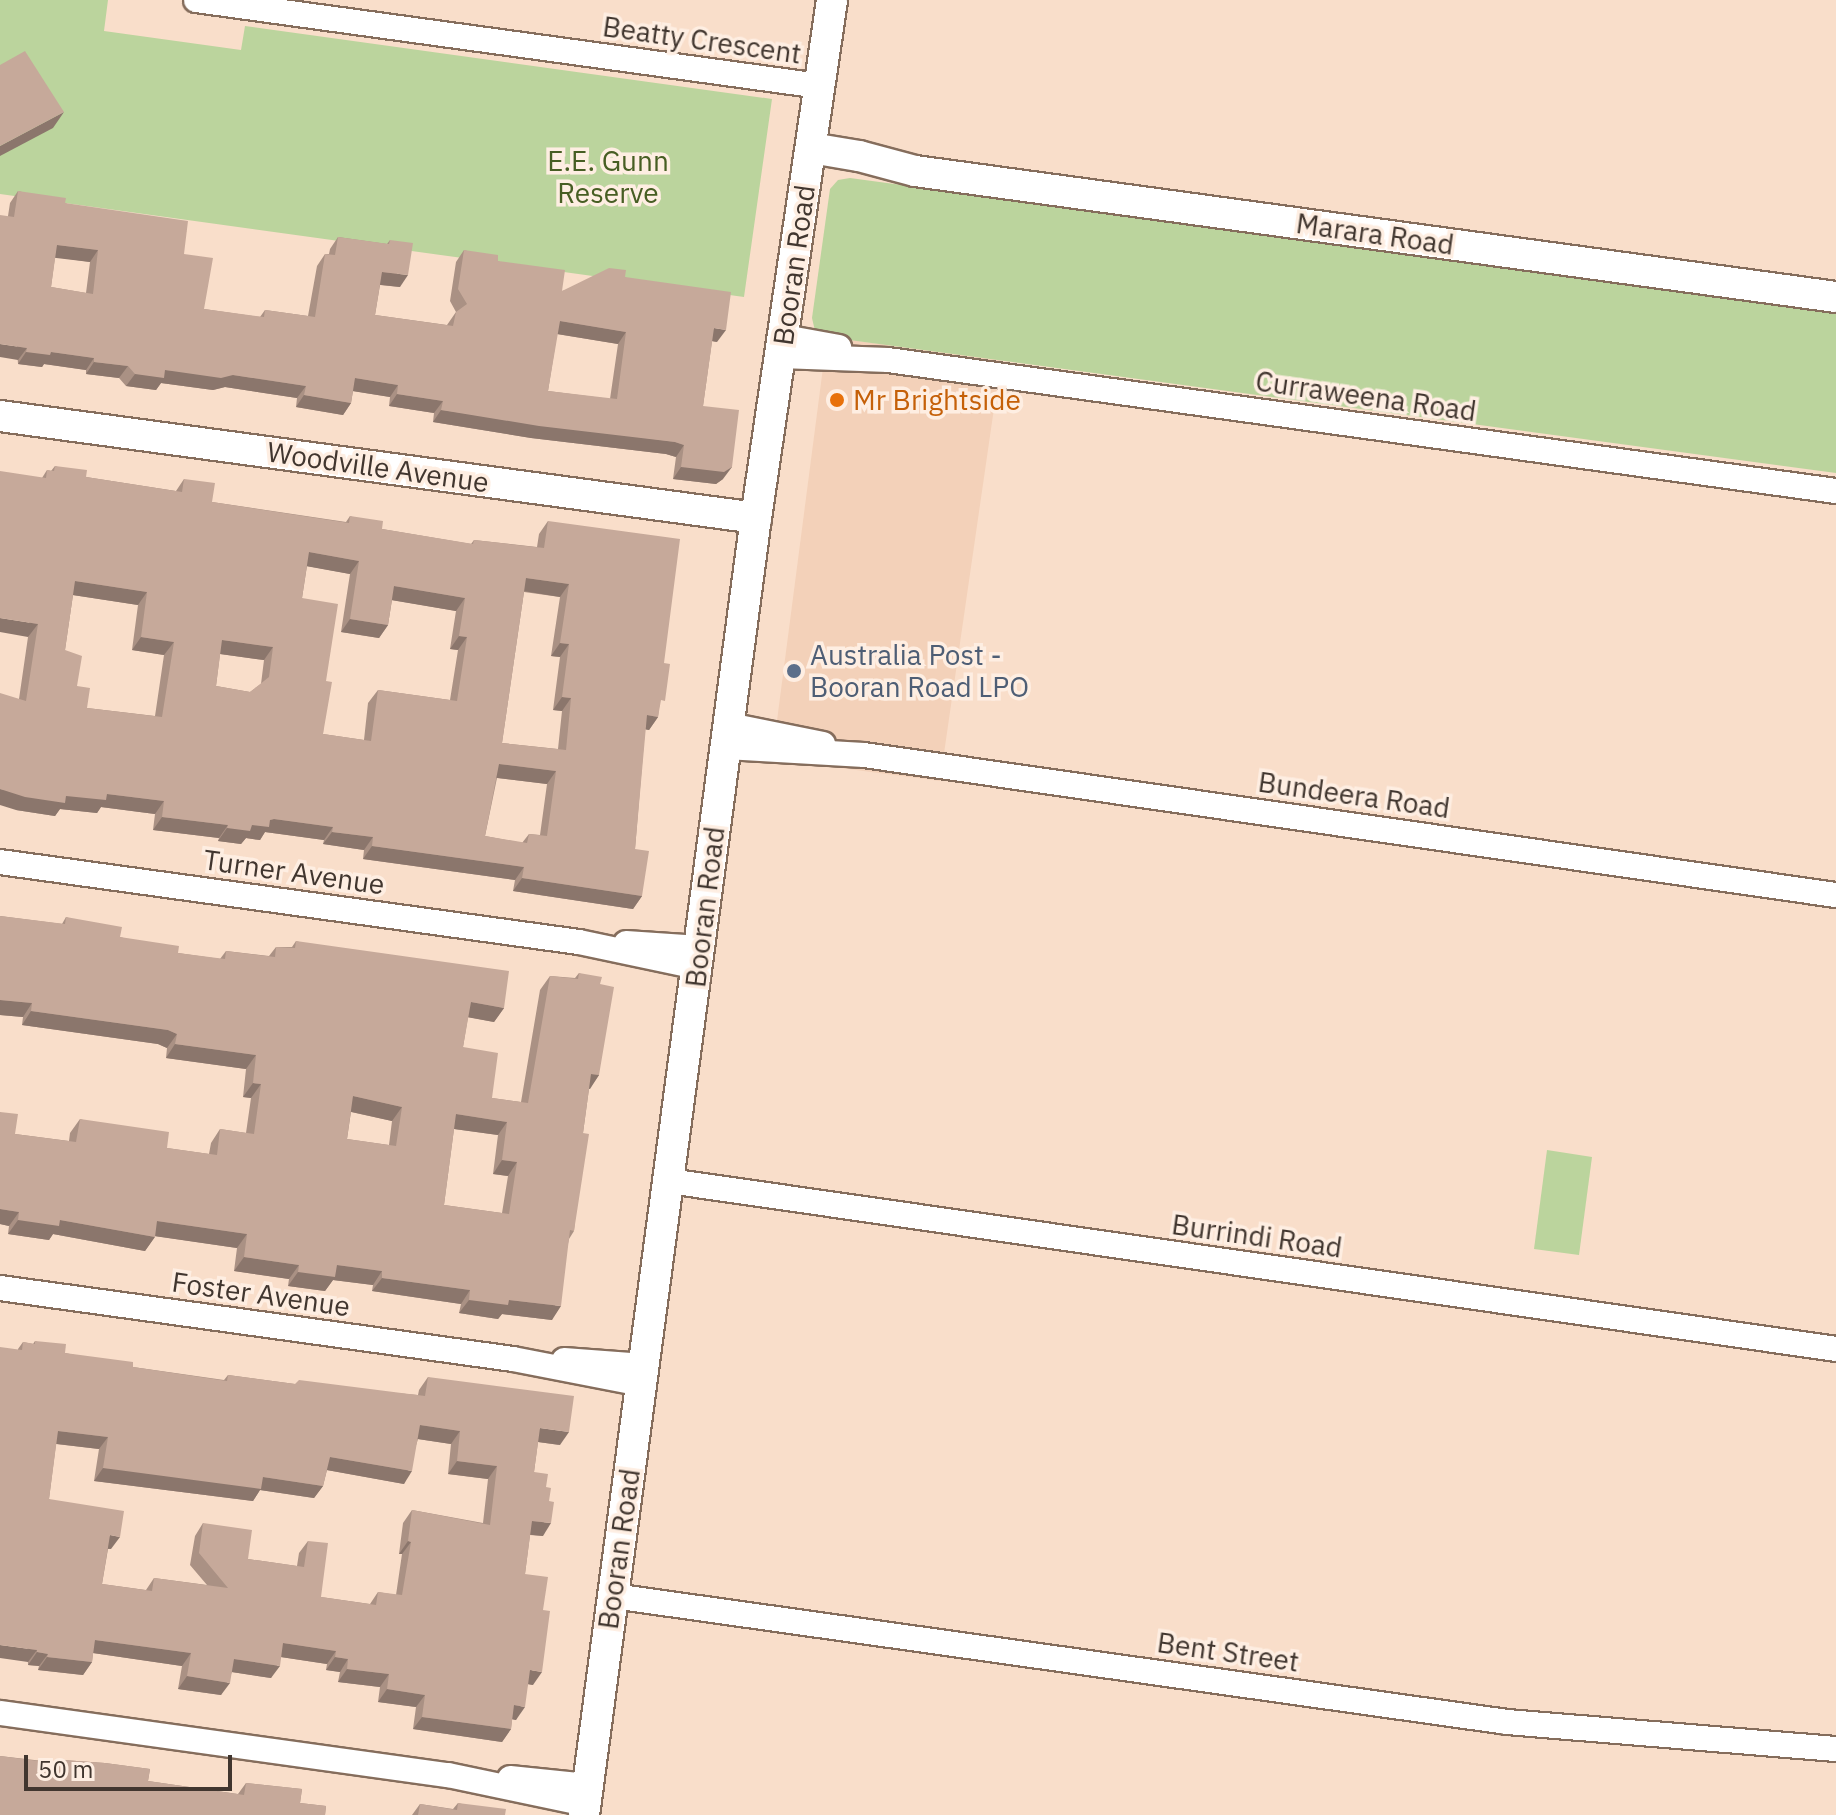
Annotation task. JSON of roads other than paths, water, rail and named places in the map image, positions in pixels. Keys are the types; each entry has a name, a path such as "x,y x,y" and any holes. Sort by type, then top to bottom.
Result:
{"street":[{"name":"Beatty Crescent","path":"196,0 820,86"},
{"name":"Booran Road","path":"586,1802 756,518 832,0"},
{"name":"Marara Road","path":"810,157 859,156 915,171 1836,297"},
{"name":"Curraweena Road","path":"783,347 821,342 888,360 1836,491"},
{"name":"Woodville Avenue","path":"0,416 756,518"},
{"name":"Bundeera Road","path":"728,736 790,736 864,755 1836,895"},
{"name":"Turner Avenue","path":"0,862 579,942 662,943 699,958"},
{"name":"Burrindi Road","path":"669,1181 1836,1349"},
{"name":"Foster Avenue","path":"0,1288 513,1359 605,1360 643,1375"},
{"name":"Bent Street","path":"613,1596 1507,1722 1836,1749"},
{"path":"0,1713 448,1775 550,1780 586,1802"}],"place":[{"name":"Mr Brightside","path":"837,400"},
{"name":"Australia Post - Booran Road LPO","path":"794,671"}],"park label":[{"name":"E.E. Gunn Reserve","path":"608,177"}]}
